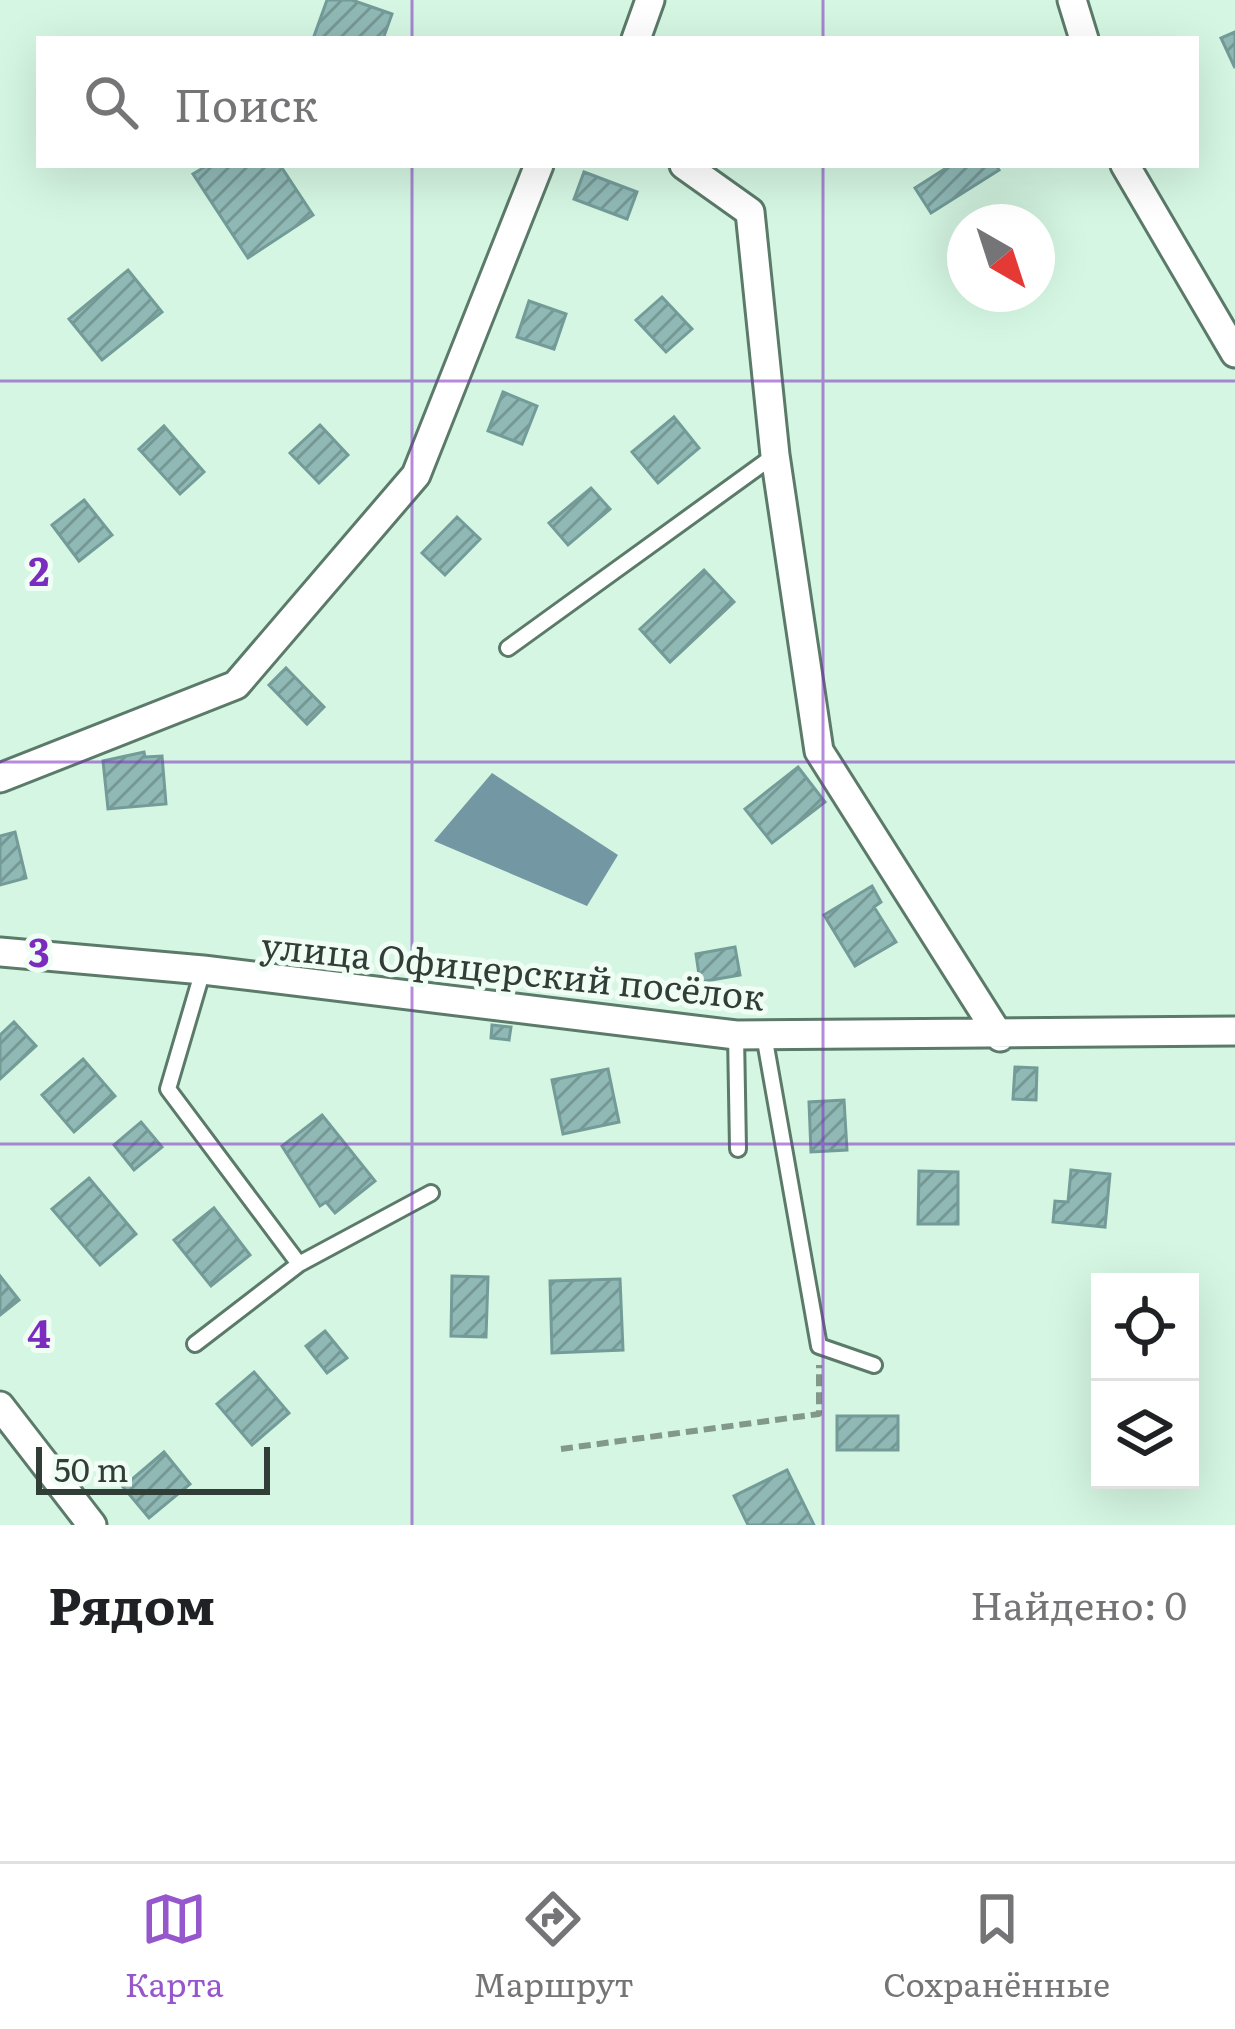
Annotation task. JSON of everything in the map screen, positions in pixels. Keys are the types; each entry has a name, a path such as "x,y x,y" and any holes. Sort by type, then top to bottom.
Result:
{"street":[{"path":"637,36 650,0"},
{"path":"1072,0 1083,36"},
{"path":"0,778 236,685 416,476 538,168"},
{"path":"688,168 750,212 775,455 819,752 1000,1037"},
{"path":"1126,168 1233,347"},
{"name":"улица Офицерский посёлок","path":"0,952 202,970 750,1035 1000,1037 1235,1031"},
{"path":"0,1406 92,1525"}],"lane":[{"path":"508,648 775,455"},
{"path":"202,970 168,1089 299,1264"},
{"path":"738,1149 750,1035"},
{"path":"750,1035 819,1346 874,1365"},
{"path":"195,1344 299,1264 431,1192"}],"path":[{"path":"561,1449 818,1414 819,1346"}],"water":[{"path":"492,773 618,855 587,906 434,841"}],"building":[{"path":"327,0 352,0 392,14 384,36 314,36"},
{"path":"1235,32 1235,68 1221,38"},
{"path":"203,168 282,168 313,215 248,258 193,174"},
{"path":"946,168 999,170 931,213 915,188"},
{"path":"584,172 637,192 627,219 574,199"},
{"path":"128,270 162,312 102,360 69,319"},
{"path":"662,297 692,329 666,352 636,320"},
{"path":"529,301 566,314 554,349 517,337"},
{"path":"503,392 537,406 522,444 488,431"},
{"path":"674,417 699,448 658,483 632,452"},
{"path":"320,425 348,455 319,483 290,453"},
{"path":"164,426 204,472 180,494 139,449"},
{"path":"591,488 610,509 568,545 549,523"},
{"path":"84,500 112,535 79,561 52,525"},
{"path":"457,517 480,539 445,575 422,553"},
{"path":"704,570 734,602 670,662 640,629"},
{"path":"286,668 324,707 307,724 269,685"},
{"path":"144,752 145,757 162,756 166,804 108,809 103,761"},
{"path":"798,767 825,802 772,843 745,809"},
{"path":"15,832 26,878 0,885 0,836"},
{"path":"872,886 881,902 874,907 896,942 855,966 824,915"},
{"path":"735,947 740,975 700,982 696,954"},
{"path":"14,1022 36,1046 0,1079 0,1035"},
{"path":"492,1025 511,1027 509,1040 491,1038"},
{"path":"83,1059 115,1096 74,1132 42,1095"},
{"path":"1015,1067 1037,1068 1036,1100 1013,1099"},
{"path":"608,1069 619,1122 563,1134 552,1080"},
{"path":"844,1100 847,1150 811,1152 809,1102"},
{"path":"322,1115 375,1181 335,1213 326,1202 320,1206 282,1146"},
{"path":"141,1122 162,1147 134,1170 114,1145"},
{"path":"1071,1170 1110,1174 1105,1227 1053,1222 1055,1201 1068,1202"},
{"path":"919,1171 958,1172 958,1224 918,1224"},
{"path":"89,1178 136,1234 100,1265 52,1209"},
{"path":"214,1208 250,1255 211,1286 174,1240"},
{"path":"0,1276 19,1300 0,1315"},
{"path":"452,1276 488,1277 486,1337 451,1336"},
{"path":"620,1279 623,1350 552,1353 550,1281"},
{"path":"325,1331 347,1358 327,1373 306,1346"},
{"path":"254,1372 289,1413 252,1445 217,1404"},
{"path":"837,1416 898,1416 898,1450 837,1450"},
{"path":"164,1452 190,1484 149,1518 123,1487"},
{"path":"787,1470 814,1525 748,1525 734,1496"}]}
